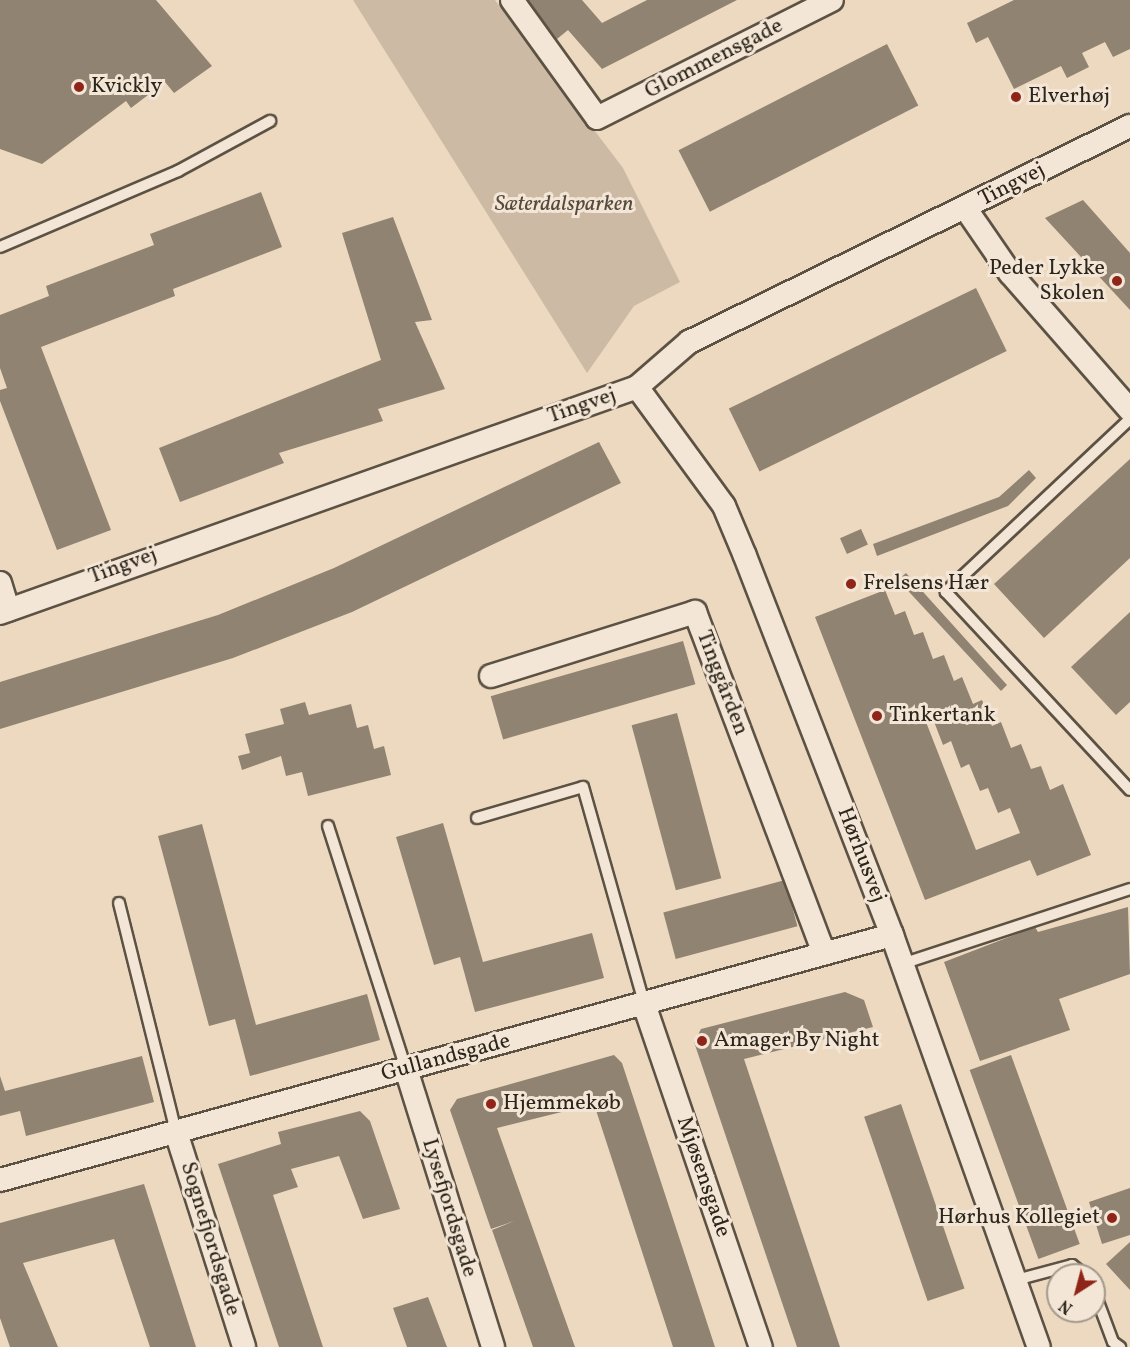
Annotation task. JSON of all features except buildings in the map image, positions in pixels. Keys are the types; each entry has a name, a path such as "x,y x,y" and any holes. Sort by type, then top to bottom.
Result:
{"street":[{"name":"Glommensgade","path":"512,0 597,118 832,0"},
{"name":"Tingvej","path":"4,611 636,387 689,342 966,209 1130,126"},
{"path":"966,209 1010,273 1130,410"},
{"name":"Hørhusvej","path":"636,387 724,506 892,935 1039,1347"},
{"path":"0,582 4,611"},
{"name":"Tinggården","path":"491,676 695,612 824,953"},
{"name":"Gullandsgade","path":"0,1180 645,1006 892,935"},
{"name":"Mjøsensgade","path":"645,1006 761,1347"},
{"name":"Lysefjordsgade","path":"406,1069 493,1347"},
{"name":"Sognefjordsgade","path":"176,1132 244,1347"}],"lane":[{"path":"0,247 178,171 270,121"},
{"path":"1130,419 946,592 1130,790"},
{"path":"477,818 583,787 645,1006"},
{"path":"328,826 406,1069"},
{"path":"902,964 1130,889"},
{"path":"119,903 176,1132"},
{"path":"1016,1280 1046,1272"},
{"path":"1106,1323 1113,1342 1120,1347"}],"green space":[{"name":"Sæterdalsparken","path":"353,0 495,0 623,168 680,282 634,306 587,373"}],"place":[{"name":"Kvickly","path":"79,87"},
{"name":"Elverhøj","path":"1016,97"},
{"name":"Peder Lykke Skolen","path":"1117,281"},
{"name":"Frelsens Hær","path":"851,584"},
{"name":"Tinkertank","path":"877,716"},
{"name":"Amager By Night","path":"702,1041"},
{"name":"Hjemmekøb","path":"491,1104"},
{"name":"Hørhus Kollegiet","path":"1112,1218"}]}
